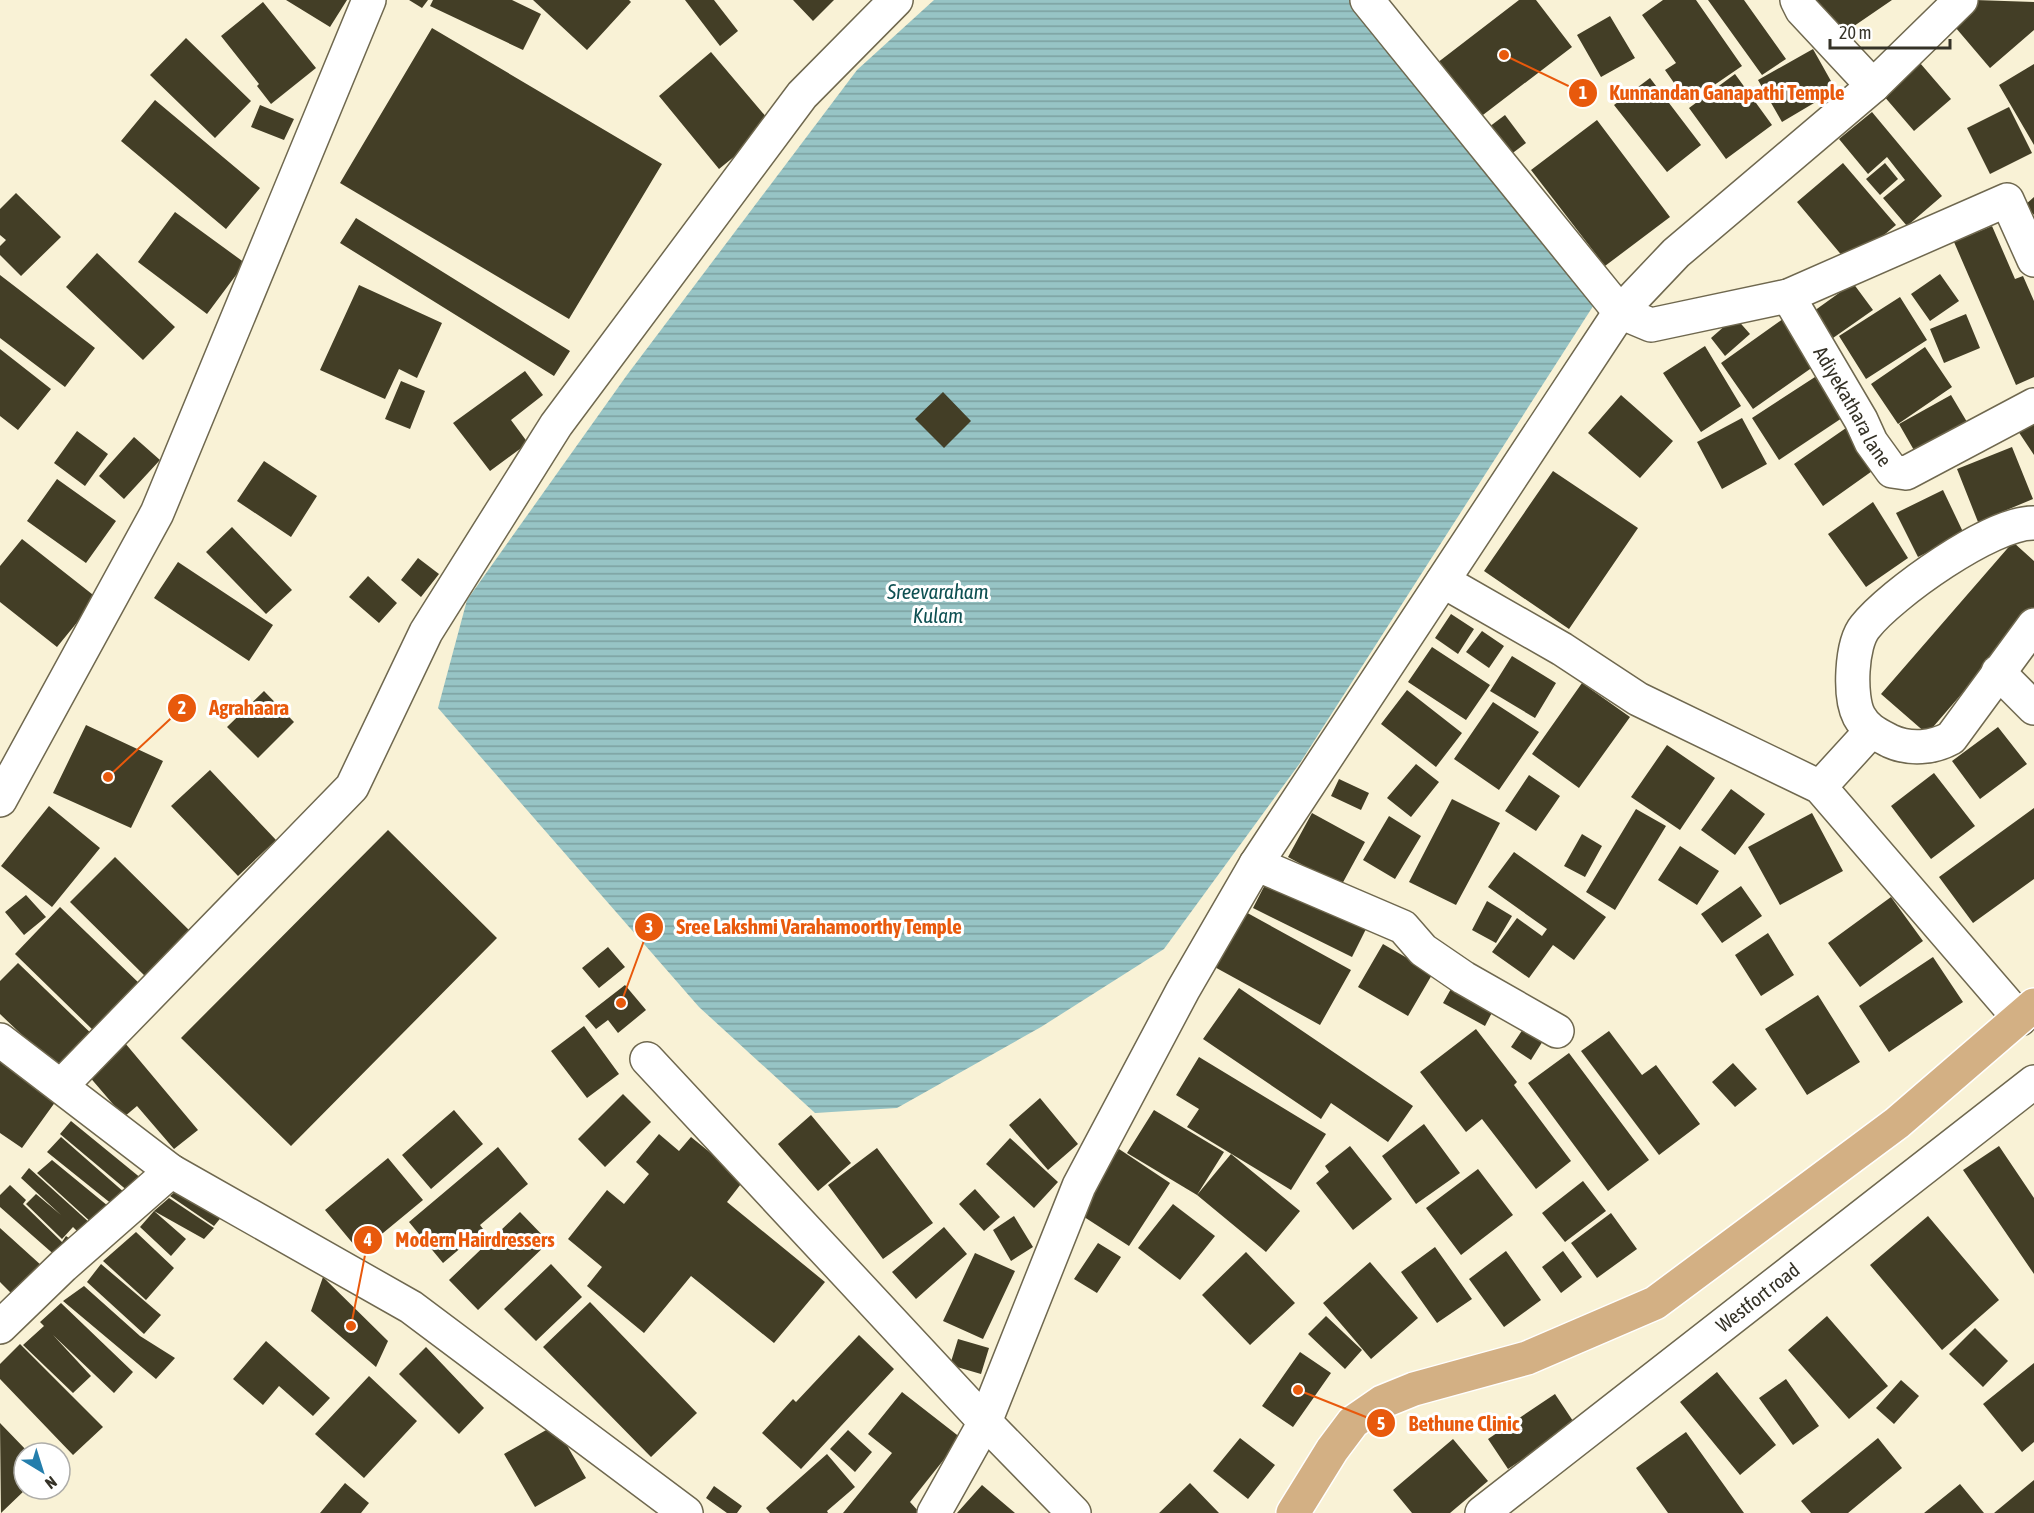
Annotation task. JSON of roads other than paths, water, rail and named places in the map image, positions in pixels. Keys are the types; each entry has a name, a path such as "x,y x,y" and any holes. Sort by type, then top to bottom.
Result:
{"main road":[{"path":"1293,1513 1332,1450 1353,1422 1382,1402 1414,1389 1527,1358 1655,1304 1897,1123 2027,1012"}],"street":[{"path":"0,800 157,513 369,0"},
{"path":"62,1085 352,787 426,632 556,425 802,95 896,0"},
{"path":"1367,0 1620,312 1651,325 1788,296 2007,200 2034,260"},
{"path":"1797,0 1802,10 1873,86"},
{"path":"934,1513 985,1422 1079,1186 1183,990 1256,864 1620,312 1676,253 1873,86 1961,0"},
{"name":"Adiyekathara lane","path":"1788,296 1861,420 1871,442 1892,471 1906,473 2034,405"},
{"path":"2034,523 2027,523 1988,537 1954,557 1902,592 1863,629 1851,673 1858,714 1871,731 1902,746 1938,746 1951,738 2034,626"},
{"path":"1443,581 1563,649 1638,699 1820,787 2027,1012"},
{"path":"1998,672 2034,708"},
{"path":"1820,787 1871,731"},
{"path":"1256,864 1402,927 1423,950 1464,978 1557,1031"},
{"path":"0,1040 62,1085 171,1171 411,1306 686,1513"},
{"path":"647,1059 985,1422 1074,1513"},
{"name":"Westfort road","path":"1482,1513 2034,1082"},
{"path":"0,1327 63,1266 171,1171"}],"water":[{"name":"Sreevaraham Kulam","path":"934,0 1352,0 1597,300 1300,763 1164,949 1041,1027 897,1108 815,1113 699,1007 438,708 467,600 627,375 857,70"}],"place":[{"name":"Kunnandan Ganapathi Temple","path":"1504,55"},
{"name":"Agrahaara","path":"108,777"},
{"name":"Sree Lakshmi Varahamoorthy Temple","path":"621,1003"},
{"name":"Modern Hairdressers","path":"351,1326"},
{"name":"Bethune Clinic","path":"1298,1390"}]}
